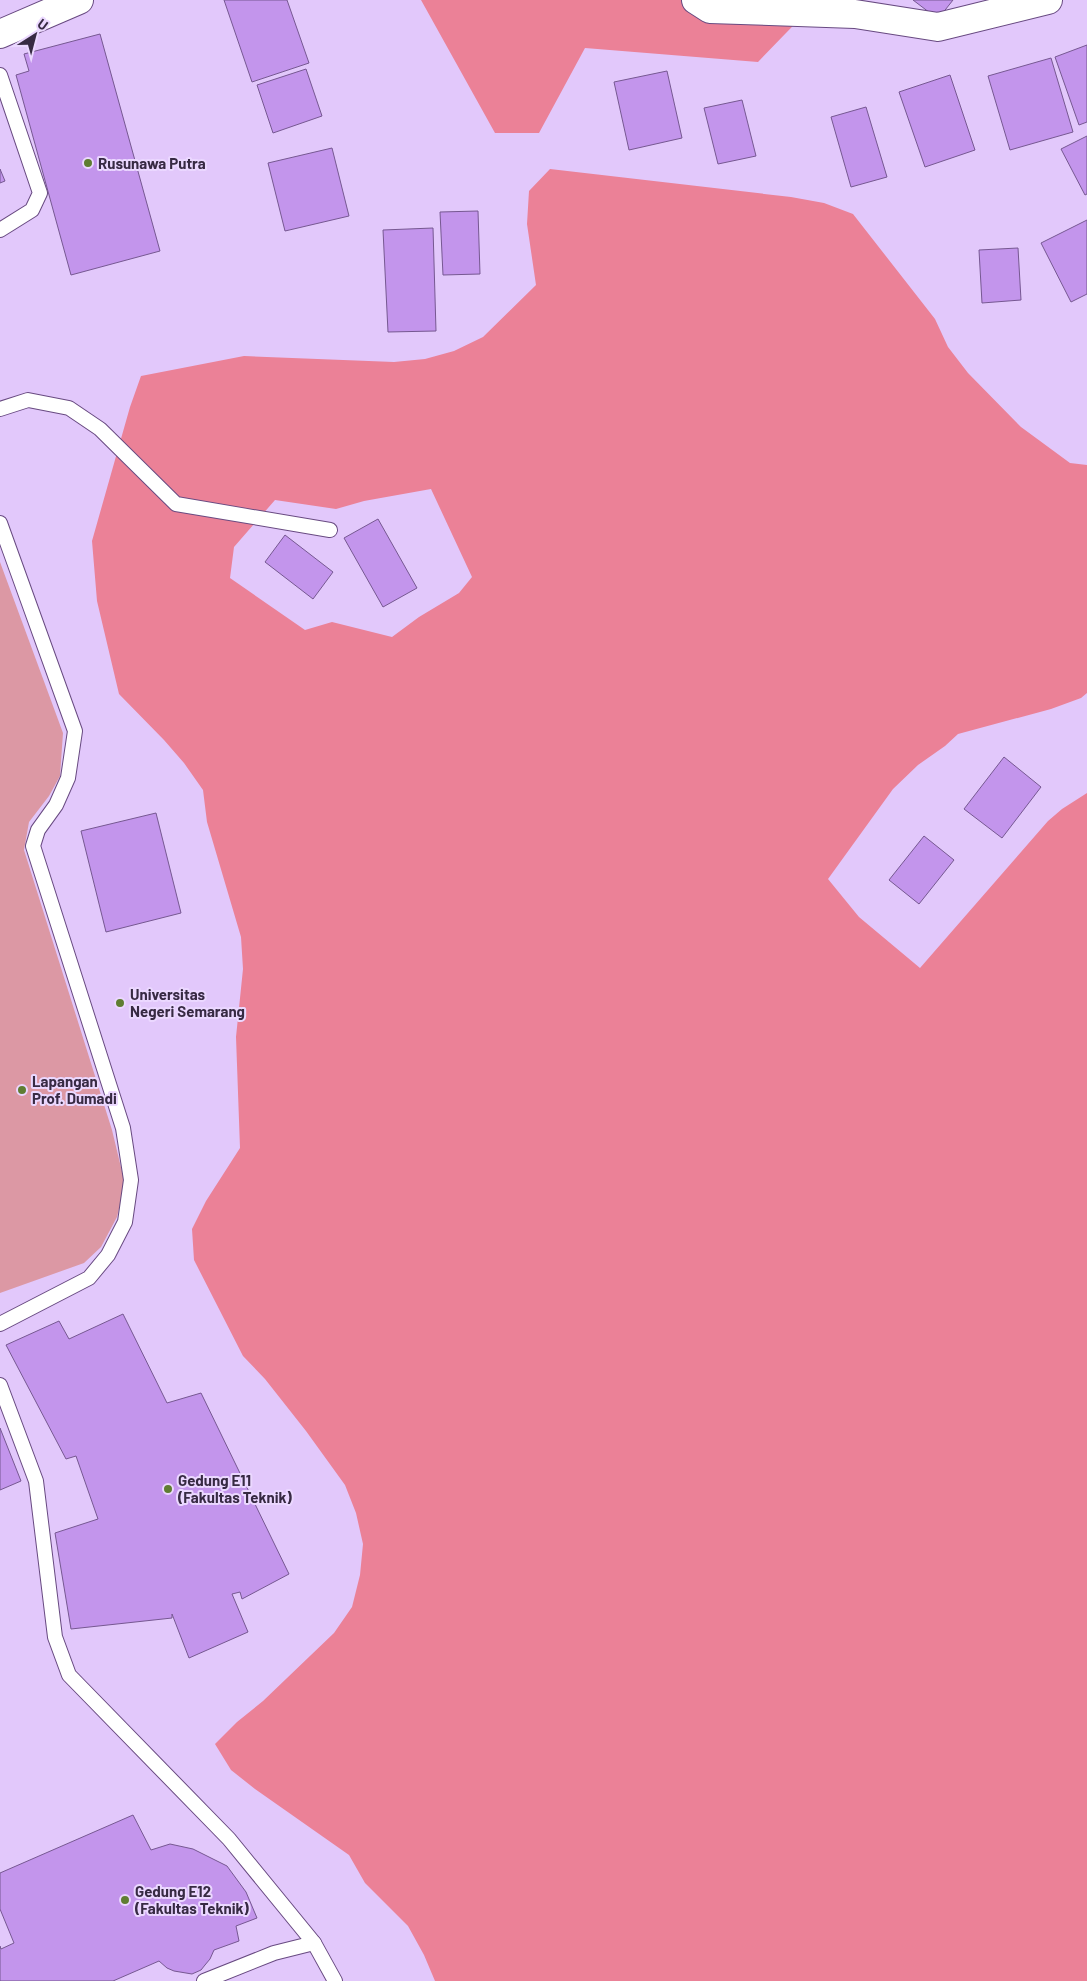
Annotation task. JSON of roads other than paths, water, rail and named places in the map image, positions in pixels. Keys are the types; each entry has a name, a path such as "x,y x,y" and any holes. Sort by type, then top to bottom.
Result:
{"street":[{"path":"0,34 79,0"},
{"path":"696,0 710,9 856,14 938,27 1048,0"}],"lane":[{"path":"0,75 40,193 32,210 0,230"},
{"path":"0,409 28,400 69,408 100,429 176,504 330,530"},
{"path":"0,523 75,731 68,778 56,805 38,830 33,846 123,1128 131,1180 125,1222 108,1255 89,1278 0,1324"},
{"path":"0,1385 36,1481 55,1637 70,1675 229,1839 314,1943 335,1981"},
{"path":"204,1981 274,1953 314,1943"}],"place":[{"name":"Rusunawa Putra","path":"88,163"},
{"name":"Universitas Negeri Semarang","path":"120,1003"},
{"name":"Lapangan Prof. Dumadi","path":"22,1090"},
{"name":"Gedung E11 (Fakultas Teknik)","path":"168,1489"},
{"name":"Gedung E12 (Fakultas Teknik)","path":"125,1900"}]}
